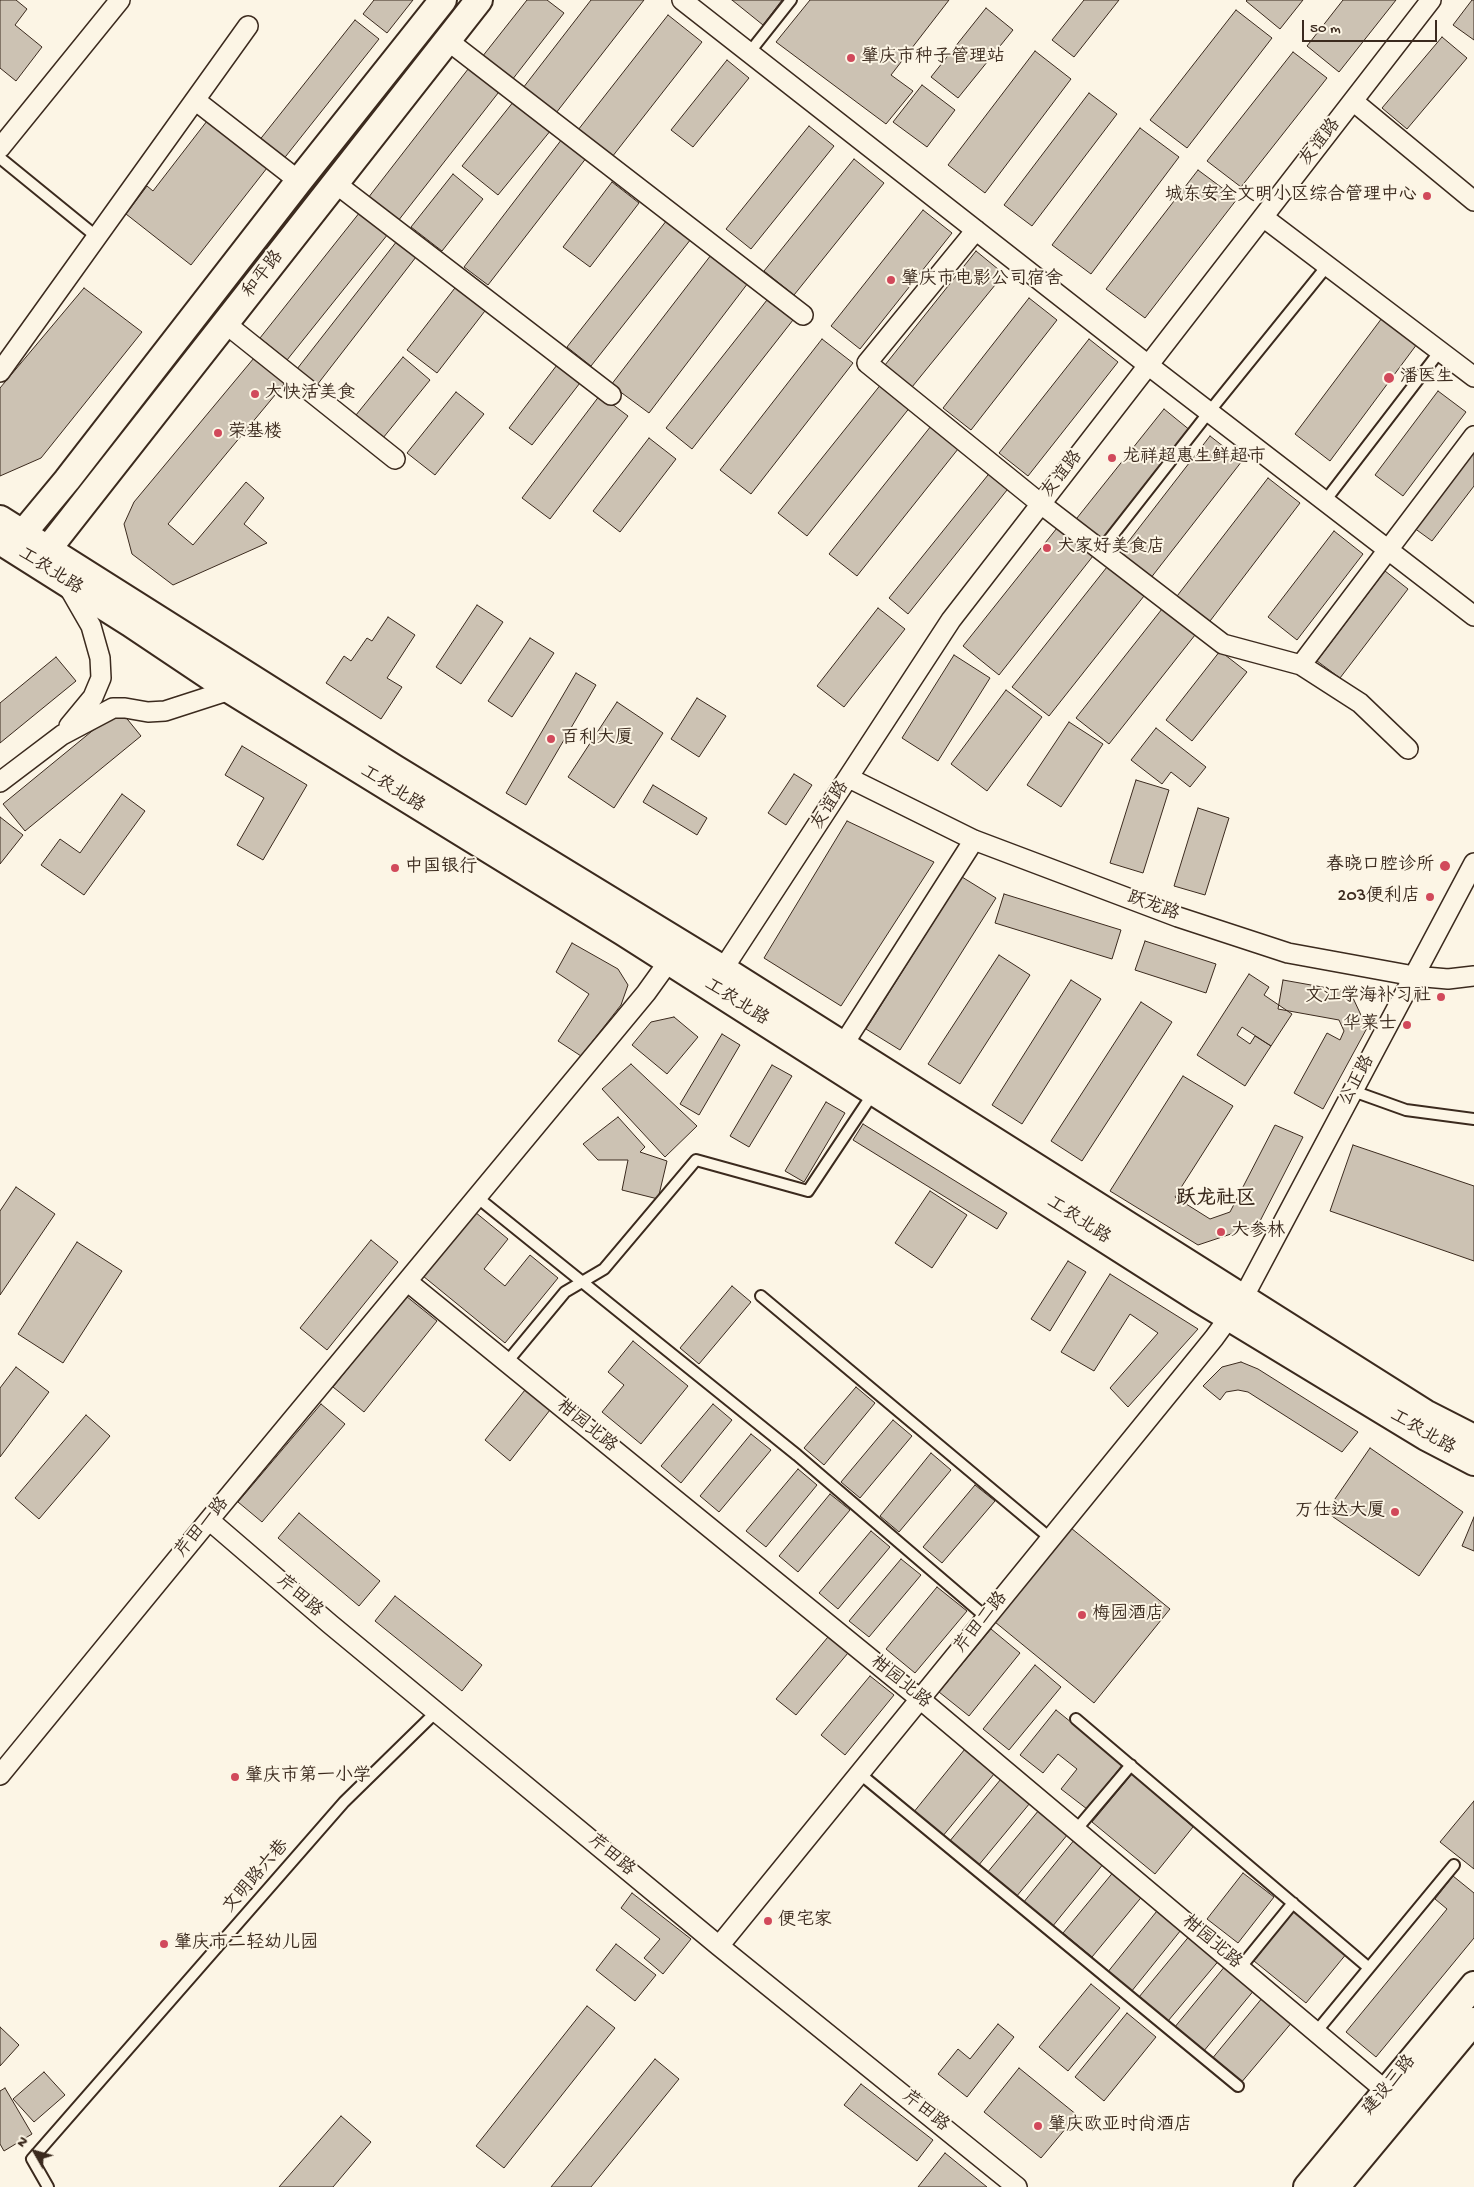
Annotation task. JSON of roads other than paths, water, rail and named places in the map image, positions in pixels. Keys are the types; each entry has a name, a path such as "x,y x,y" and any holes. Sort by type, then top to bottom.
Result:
{"street":[{"path":"0,148 120,0"},
{"name":"和平路","path":"11,537 67,480 299,181 443,0"},
{"name":"和平路","path":"48,549 478,0"},
{"path":"682,0 1148,365 1474,616"},
{"name":"友谊路","path":"723,969 950,620 1431,0"},
{"path":"0,372 248,26"},
{"path":"447,40 803,315"},
{"path":"195,100 299,181"},
{"path":"1353,101 1474,201"},
{"path":"335,183 611,395"},
{"path":"1263,217 1474,377"},
{"path":"976,230 867,363 1041,504 1223,644 1301,665 1360,703 1408,749"},
{"path":"226,324 395,459"},
{"path":"1301,665 1474,436"},
{"name":"工农北路","path":"0,519 11,537 66,583 230,690 669,961 875,1092 1236,1307 1425,1413 1474,1438"},
{"name":"工农北路","path":"11,537 48,549 394,768 723,969 843,1046 1236,1307 1426,1437 1474,1462"},
{"path":"62,735 93,697 101,678 100,658 91,626 66,583"},
{"path":"0,782 62,735 113,708 148,712 165,711 230,690"},
{"name":"跃龙路","path":"849,778 974,840 1178,917 1288,953 1414,976 1448,979 1474,976"},
{"path":"843,1046 974,840"},
{"name":"公正路","path":"1236,1307 1474,863"},
{"name":"芹田一路","path":"0,1776 209,1520 478,1198 646,993 669,961"},
{"name":"柑园北路","path":"408,1282 920,1698 1386,2091"},
{"name":"芹田二路","path":"719,1946 1214,1338 1236,1307"},
{"name":"芹田路","path":"209,1520 436,1712 719,1946 1018,2187"},
{"name":"建设三路","path":"1307,2187 1474,1985"},
{"name":"建设三路","path":"1336,2187 1474,2021"}],"lane":[{"path":"749,53 791,0"},
{"path":"0,158 97,236"},
{"path":"1101,550 1327,266"},
{"path":"1325,501 1440,351"},
{"path":"1353,1091 1406,1110 1474,1120"},
{"path":"507,1362 564,1292 604,1270 696,1160 808,1191 875,1092"},
{"path":"478,1198 797,1455 986,1617"},
{"path":"762,1296 1050,1538"},
{"name":"文明路六巷","path":"48,2187 32,2159 344,1802 436,1712"},
{"path":"1076,1719 1369,1968"},
{"path":"1076,1830 1131,1765"},
{"path":"860,1773 1238,2086"},
{"path":"1316,2032 1454,1865"},
{"path":"1240,1968 1293,1903"}],"place":[{"name":"肇庆市种子管理站","path":"851,58"},
{"name":"城东安全文明小区综合管理中心","path":"1427,196"},
{"name":"肇庆市电影公司宿舍","path":"891,280"},
{"name":"潘医生","path":"1389,378"},
{"name":"大快活美食","path":"255,394"},
{"name":"荣基楼","path":"218,433"},
{"name":"龙祥超惠生鲜超市","path":"1112,458"},
{"name":"大家好美食店","path":"1047,548"},
{"name":"百利大厦","path":"551,739"},
{"name":"春晓口腔诊所","path":"1445,866"},
{"name":"中国银行","path":"395,868"},
{"name":"203便利店","path":"1430,897"},
{"name":"文江学海补习社","path":"1441,997"},
{"name":"华莱士","path":"1407,1025"},
{"name":"大参林","path":"1221,1232"},
{"name":"万仕达大厦","path":"1395,1512"},
{"name":"梅园酒店","path":"1082,1615"},
{"name":"肇庆市第一小学","path":"235,1777"},
{"name":"便宅家","path":"768,1921"},
{"name":"肇庆市二轻幼儿园","path":"164,1944"},
{"name":"肇庆欧亚时尚酒店","path":"1038,2126"}],"district":[{"name":"跃龙社区","path":"1216,1200"}]}
